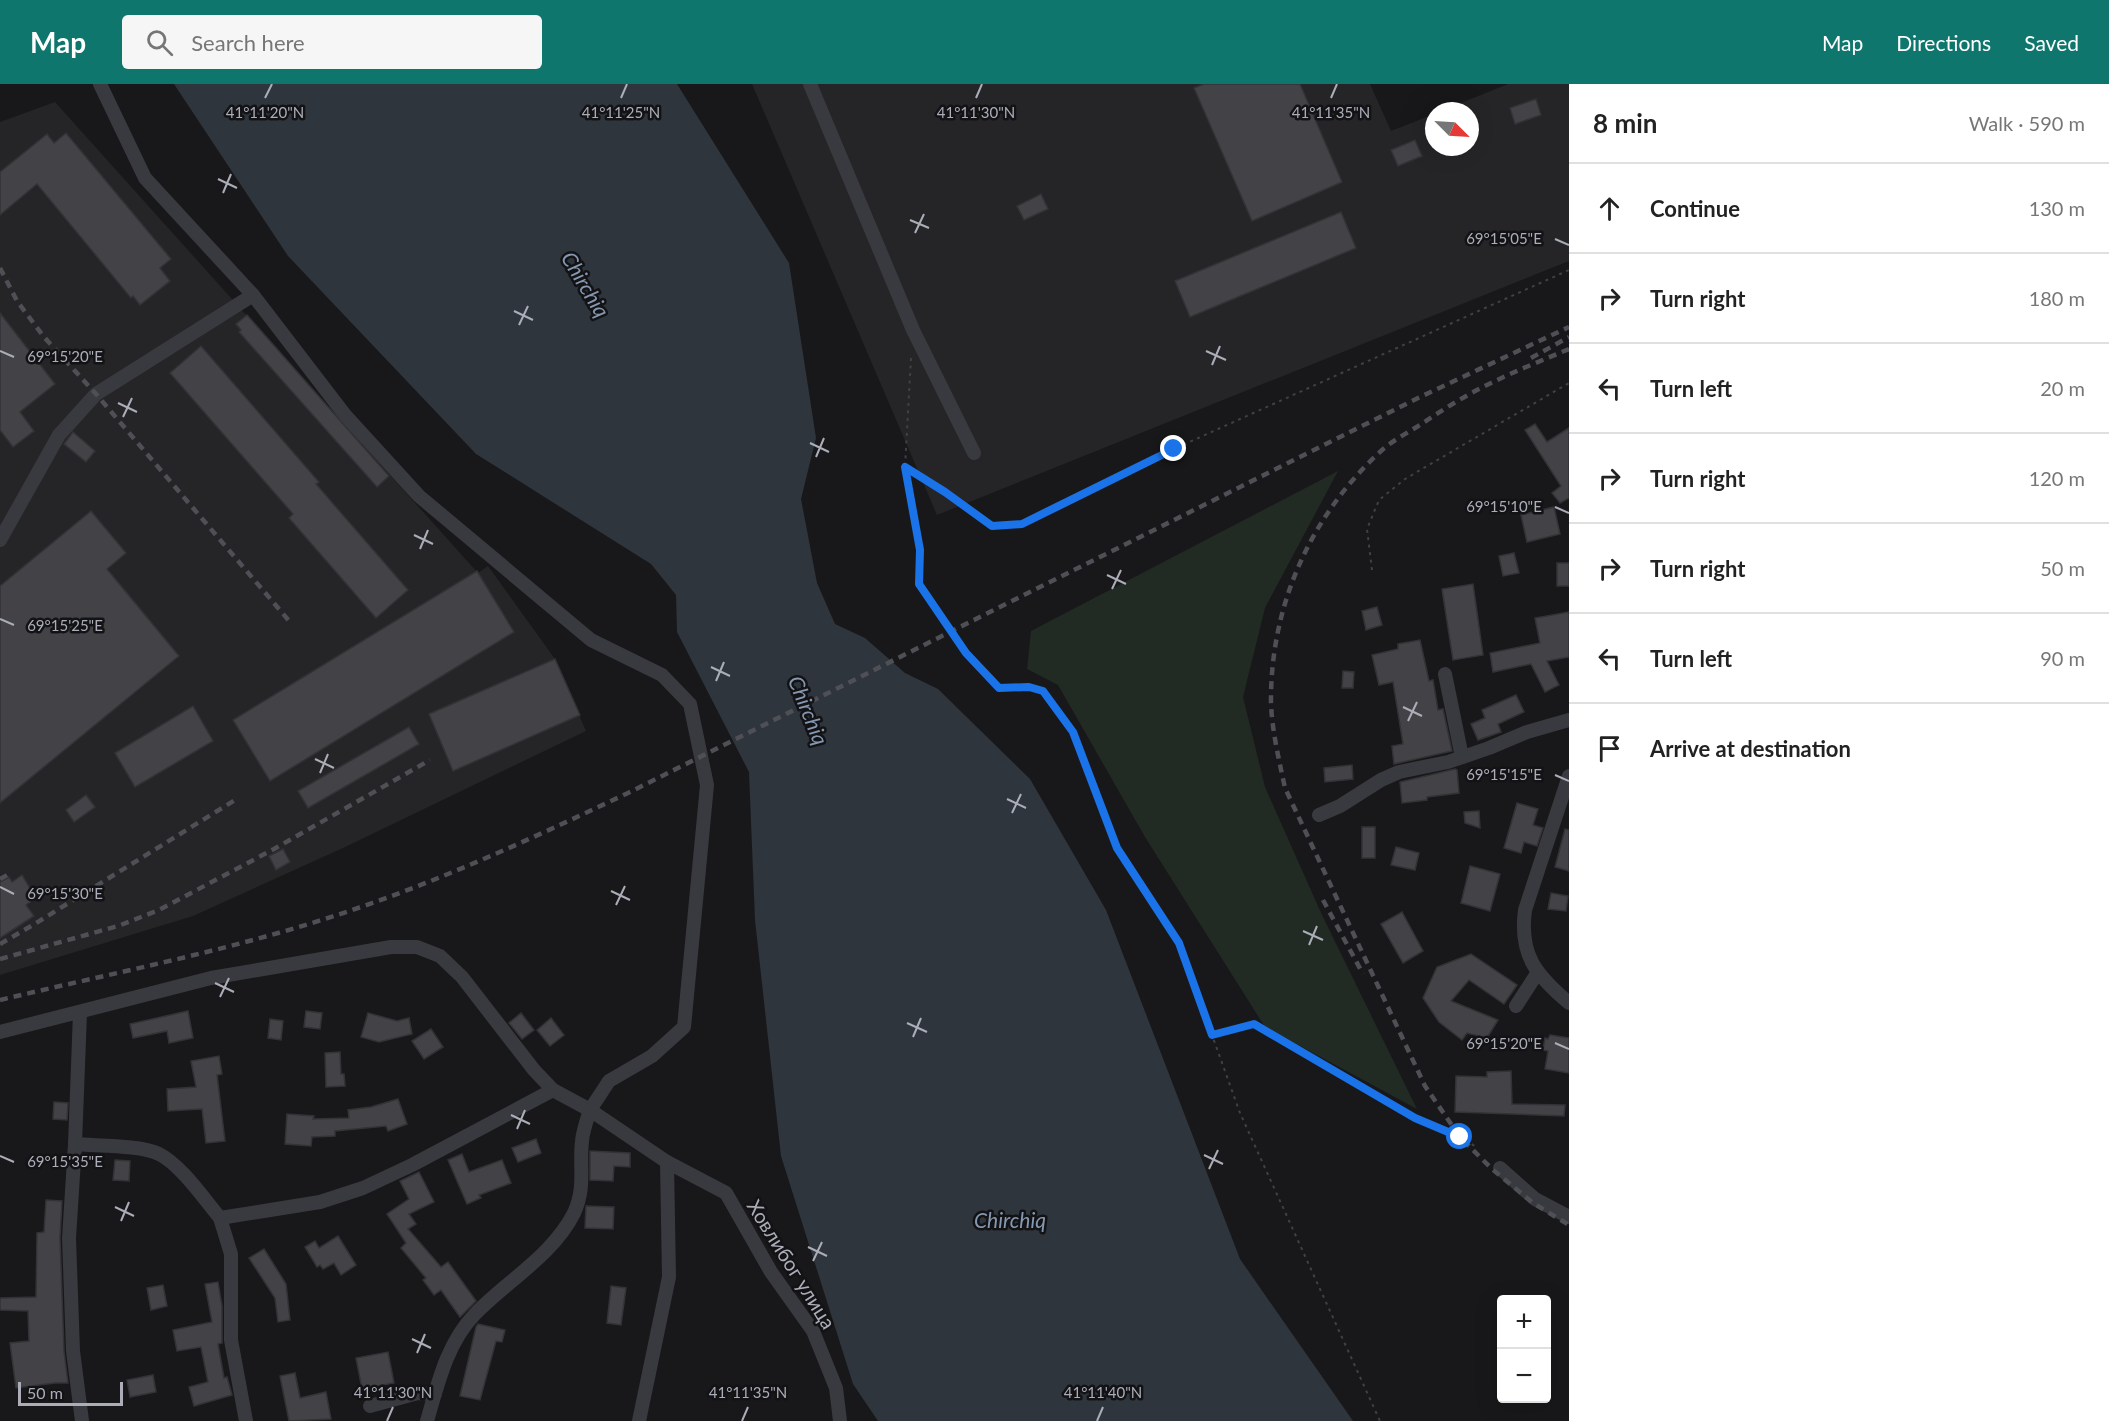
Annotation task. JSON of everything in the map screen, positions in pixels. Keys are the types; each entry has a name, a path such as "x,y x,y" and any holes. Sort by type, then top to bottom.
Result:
{"street":[{"path":"100,84 145,178 253,295 345,415 419,496 591,640 662,675 690,704 707,785 684,1027 652,1056 609,1081 590,1110 582,1140 582,1190 573,1214 557,1237 474,1315 453,1343 427,1421"},
{"path":"810,84 913,330 974,453"},
{"path":"0,540 59,435 96,394 253,295"},
{"path":"1445,674 1462,758"},
{"path":"1319,815 1340,806 1381,780 1399,772 1462,758 1527,732 1569,720"},
{"path":"1569,777 1525,910 1522,932 1526,951 1538,972 1552,989 1569,1003"},
{"name":"Ховлибог улица","path":"0,1032 211,978 390,947 417,947 441,956 462,977 534,1070 553,1090 590,1110 667,1162 726,1193 771,1272 813,1331 836,1388 840,1421"},
{"path":"1516,1006 1538,972"},
{"path":"80,1013 69,1238 73,1351 82,1421"},
{"path":"220,1218 320,1202 363,1188 412,1165 553,1090"},
{"path":"75,1144 139,1149 158,1153 172,1162 220,1218 231,1254 231,1340 246,1421"},
{"path":"639,1421 669,1277 667,1162"},
{"path":"1500,1168 1535,1200 1569,1217"},
{"path":"370,1406 418,1393 435,1394"}],"path":[{"path":"905,467 992,526 1022,524 1174,449 1569,270"},
{"path":"912,353 905,467 920,550 919,584 966,653 999,688 1029,687 1043,691 1073,732 1117,848 1179,943 1240,1113 1380,1421"},
{"path":"1372,570 1367,529 1379,500 1405,478 1569,383"},
{"path":"1212,1035 1254,1024 1415,1118 1460,1137 1478,1148"}],"shaded area":[{"path":"752,84 1370,84 1391,131 1425,118 1425,156 1479,156 1479,102 1463,102 1508,84 1569,84 1569,261 937,515"},
{"path":"55,102 478,573 488,566 555,659 586,731 343,848 193,916 0,975 0,122"},
{"path":"1338,471 1265,608 1243,697 1265,787 1322,915 1417,1109 1265,1027 1145,837 1058,685 1027,669 1031,631"}],"water":[{"name":"Chirchiq","path":"174,84 677,84 789,263 816,438 801,499 817,583 835,624 865,638 905,673 938,689 1030,779 1106,910 1240,1259 1353,1421 878,1421 853,1384 781,1156 755,920 749,772 677,632 676,595 651,564 476,454 288,256"}],"building":[{"path":"1204,84 1300,84 1342,182 1252,221 1194,88"},
{"path":"1536,99 1541,115 1515,124 1510,108"},
{"path":"66,133 171,259 160,268 170,281 140,305 133,296 131,298 37,184 0,215 0,172 47,134 54,143"},
{"path":"1415,140 1422,156 1398,166 1391,150"},
{"path":"1041,194 1048,209 1024,220 1017,206"},
{"path":"1341,212 1356,248 1190,317 1175,281"},
{"path":"0,313 55,384 20,412 34,431 13,447 0,430"},
{"path":"247,315 389,476 377,487 239,332 241,330 236,324"},
{"path":"201,346 319,482 316,484 408,590 376,618 289,518 293,514 170,373"},
{"path":"1535,424 1547,442 1569,428 1569,498 1560,503 1552,493 1561,486 1525,430"},
{"path":"73,432 95,451 86,462 64,444"},
{"path":"1554,507 1560,534 1527,542 1521,515"},
{"path":"91,511 126,553 107,569 179,656 0,803 0,586"},
{"path":"1514,553 1519,573 1503,576 1499,556"},
{"path":"1557,563 1569,563 1569,586 1557,586"},
{"path":"477,571 514,632 270,781 233,720"},
{"path":"1473,584 1483,655 1453,660 1442,589"},
{"path":"1377,607 1382,625 1366,630 1362,611"},
{"path":"1569,612 1569,657 1547,661 1559,685 1545,692 1531,664 1493,672 1490,653 1540,643 1535,618"},
{"path":"1420,640 1429,681 1433,680 1438,710 1443,709 1452,751 1394,764 1392,746 1403,744 1393,682 1379,685 1372,655 1398,649 1398,644"},
{"path":"555,659 580,715 453,771 429,714"},
{"path":"1343,671 1354,672 1353,688 1342,688"},
{"path":"1516,695 1524,712 1498,724 1501,732 1478,740 1471,724 1485,718 1482,710"},
{"path":"193,706 213,741 135,787 115,753"},
{"path":"409,727 419,744 308,808 298,791"},
{"path":"1352,765 1353,779 1325,782 1324,768"},
{"path":"1457,770 1459,793 1402,803 1400,782"},
{"path":"86,795 95,807 74,822 66,810"},
{"path":"1517,803 1538,809 1533,825 1543,828 1537,846 1524,842 1521,853 1504,848"},
{"path":"1479,811 1480,828 1465,823 1464,812"},
{"path":"1362,827 1375,827 1375,858 1362,858"},
{"path":"1565,829 1569,830 1569,871 1555,867"},
{"path":"1396,847 1419,853 1415,870 1391,865"},
{"path":"283,849 290,862 276,870 269,856"},
{"path":"1470,866 1500,874 1490,911 1461,903"},
{"path":"22,875 36,898 26,905 34,916 0,938 0,882 9,877 12,882"},
{"path":"1551,893 1568,896 1566,911 1548,909"},
{"path":"1402,912 1423,951 1403,963 1381,924"},
{"path":"1471,954 1517,985 1504,1004 1469,980 1451,1001 1498,1020 1487,1038 1467,1033 1462,1040 1439,1022 1423,998 1437,967"},
{"path":"188,1011 193,1038 169,1043 167,1031 133,1038 130,1024"},
{"path":"306,1011 322,1013 320,1029 304,1027"},
{"path":"368,1013 397,1021 409,1018 412,1034 379,1042 361,1037"},
{"path":"521,1013 534,1030 522,1039 509,1023"},
{"path":"551,1018 564,1035 550,1046 537,1030"},
{"path":"270,1019 283,1021 281,1040 268,1038"},
{"path":"431,1029 443,1047 424,1059 412,1041"},
{"path":"1550,1035 1569,1038 1569,1073 1545,1069 1548,1051 1543,1050 1545,1038 1548,1039"},
{"path":"340,1052 341,1074 344,1074 345,1086 326,1087 325,1053"},
{"path":"219,1056 222,1074 217,1075 225,1141 206,1143 202,1109 168,1111 167,1089 196,1087 191,1061"},
{"path":"1511,1071 1512,1104 1565,1105 1564,1116 1455,1112 1456,1076 1487,1077 1487,1072"},
{"path":"398,1099 407,1124 388,1131 386,1126 335,1131 335,1136 312,1137 311,1146 285,1144 287,1114 314,1116 313,1119 349,1118 348,1110 371,1107"},
{"path":"54,1102 68,1103 67,1120 53,1119"},
{"path":"536,1139 541,1153 518,1162 512,1148"},
{"path":"590,1151 630,1153 630,1167 614,1166 613,1181 590,1180"},
{"path":"462,1154 469,1172 502,1160 511,1183 479,1195 481,1198 467,1204 448,1160"},
{"path":"115,1160 130,1161 129,1181 113,1180"},
{"path":"419,1172 434,1202 409,1214 416,1224 408,1229 441,1267 448,1262 476,1301 460,1317 441,1290 434,1295 423,1280 426,1278 401,1248 406,1243 387,1214 409,1199 400,1181"},
{"path":"46,1200 62,1201 60,1238 64,1351 68,1383 16,1388 10,1343 29,1341 28,1311 0,1310 0,1298 36,1297 37,1233 44,1232"},
{"path":"586,1206 614,1207 613,1229 585,1228"},
{"path":"338,1236 356,1265 341,1275 334,1263 323,1269 320,1265 317,1267 305,1247 315,1241 319,1248"},
{"path":"264,1249 286,1284 290,1320 278,1322 275,1298 249,1258"},
{"path":"218,1282 222,1306 222,1343 218,1344 224,1378 227,1377 232,1395 194,1406 189,1387 208,1382 201,1347 177,1351 173,1330 212,1322 205,1284"},
{"path":"163,1285 167,1306 151,1310 147,1288"},
{"path":"611,1286 626,1288 621,1325 607,1323"},
{"path":"478,1324 505,1330 502,1342 496,1341 480,1400 460,1396"},
{"path":"388,1352 394,1383 362,1389 356,1358"},
{"path":"295,1373 300,1398 326,1392 331,1419 289,1421 280,1376"},
{"path":"153,1375 156,1392 130,1397 127,1380"}],"railway":[{"path":"0,268 17,301 44,337 96,394 290,622"},
{"path":"0,1000 265,937 387,898 492,856 628,793 1418,398 1569,327"},
{"path":"1531,358 1569,337"},
{"path":"1569,349 1499,379 1455,402 1391,443 1356,477 1334,504 1299,565 1278,632 1271,703 1274,735 1285,788 1425,1086 1460,1137 1492,1169 1533,1203 1569,1225"},
{"path":"0,959 118,926 159,910 274,849 430,760"},
{"path":"0,944 235,800"},
{"path":"0,879 9,874"},
{"path":"1323,900 1363,974"}],"route":[{"path":"1174,449 1022,524 992,526 905,467 920,550 919,584 966,653 999,688 1029,687 1043,691 1073,732 1117,848 1179,943 1212,1035 1254,1024 1415,1118 1460,1137"}]}
